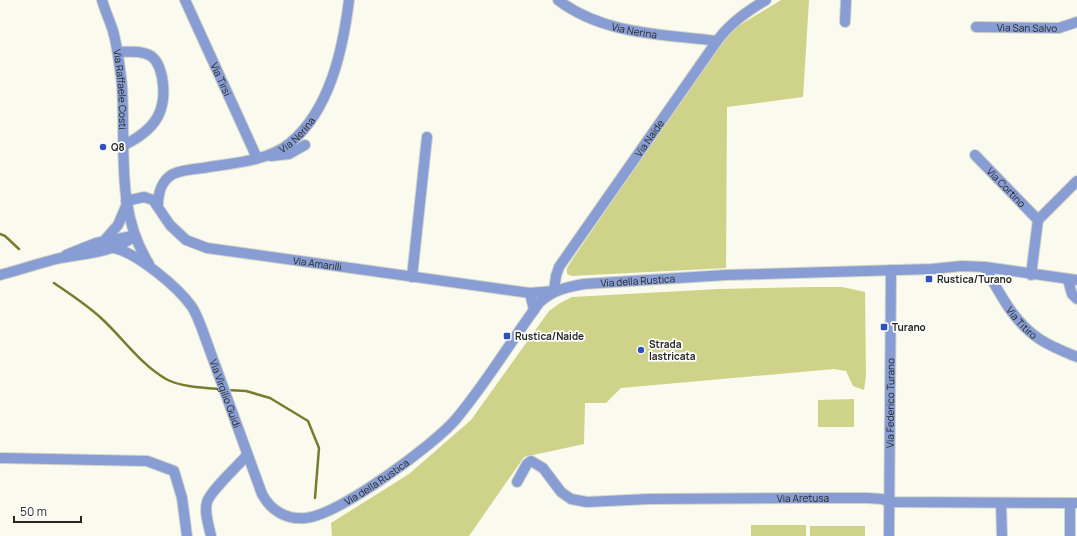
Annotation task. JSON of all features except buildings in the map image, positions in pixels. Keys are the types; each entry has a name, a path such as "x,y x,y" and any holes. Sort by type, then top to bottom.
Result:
{"street":[{"name":"Via Raffaele Costi","path":"102,0 113,30 118,52 122,86 126,203 135,236"},
{"name":"Via Tirsi","path":"185,0 261,157"},
{"name":"Via Nerina","path":"144,197 154,194 175,173 261,157 290,144 309,122 320,105 338,60 346,26 349,0"},
{"name":"Via Nerina","path":"558,0 580,13 613,27 717,41"},
{"name":"Via Naide","path":"554,291 559,267 717,41 728,27 748,10 766,0"},
{"path":"845,22 846,0"},
{"name":"Via San Salvo","path":"976,27 1058,28 1077,22"},
{"path":"118,52 140,52 157,61 164,90 164,100 156,120 143,134 124,145"},
{"path":"412,277 427,137"},
{"path":"261,157 289,154 305,145"},
{"name":"Via Cortino","path":"975,155 1038,220"},
{"path":"1031,275 1038,220 1077,181"},
{"path":"158,205 158,196 163,185"},
{"path":"126,203 144,197"},
{"name":"Via Amarilli","path":"144,197 153,200 158,205 170,225 186,240 201,247 530,293 554,291"},
{"name":"Via Raffaele Costi","path":"104,241 118,225 126,203"},
{"path":"57,259 81,248 104,241 135,236"},
{"path":"0,275 57,259 87,255 114,248 135,236"},
{"name":"Via Virgilio Guidi","path":"135,236 152,269"},
{"name":"Via Virgilio Guidi","path":"114,248 131,255 152,269 191,306 219,372 240,436 262,494 268,504 277,512 293,518"},
{"name":"Via della Rustica","path":"293,518 306,518 323,514 387,475 426,447 456,420 543,299 554,291 566,287 726,275 891,270 962,266 985,267 1072,280"},
{"name":"Via Titiro","path":"985,267 1008,308 1025,328 1049,345 1077,357"},
{"name":"Via Federico Turano","path":"889,536 891,270"},
{"path":"1072,280 1072,294 1077,299"},
{"path":"530,293 534,310"},
{"path":"211,536 206,514 207,502 218,487 248,455"},
{"path":"0,458 147,461 174,470 182,498 187,536"},
{"name":"Via Aretusa","path":"517,482 527,464 531,461 543,468 561,492 571,499 587,502 649,499 868,498 882,499 889,502 1073,503"},
{"path":"1001,503 1002,536"},
{"path":"1070,536 1073,503"}],"green space":[{"path":"781,0 809,0 803,97 727,107 726,268 572,276 567,274 567,268 574,257 713,53 735,28"},
{"path":"842,287 865,292 866,376 864,390 853,386 846,371 834,369 621,388 606,403 585,403 584,444 524,457 469,536 332,536 331,523 409,474 471,420 549,311 560,303 572,297 719,289"},
{"path":"854,399 854,427 818,427 818,400"},
{"path":"751,525 806,525 806,536 751,536"},
{"path":"810,526 865,526 865,536 810,536"}],"waterway":[{"path":"0,234 5,236 19,249"},
{"path":"54,283 96,313 148,366 166,379 178,384 200,388 220,389"},
{"path":"227,390 246,391 270,398 308,421 319,448 315,498"}],"place":[{"name":"Q8","path":"103,147"},
{"name":"Rustica/Turano","path":"929,279"},
{"name":"Turano","path":"884,327"},
{"name":"Rustica/Naide","path":"507,336"},
{"name":"Strada lastricata","path":"641,350"}]}
